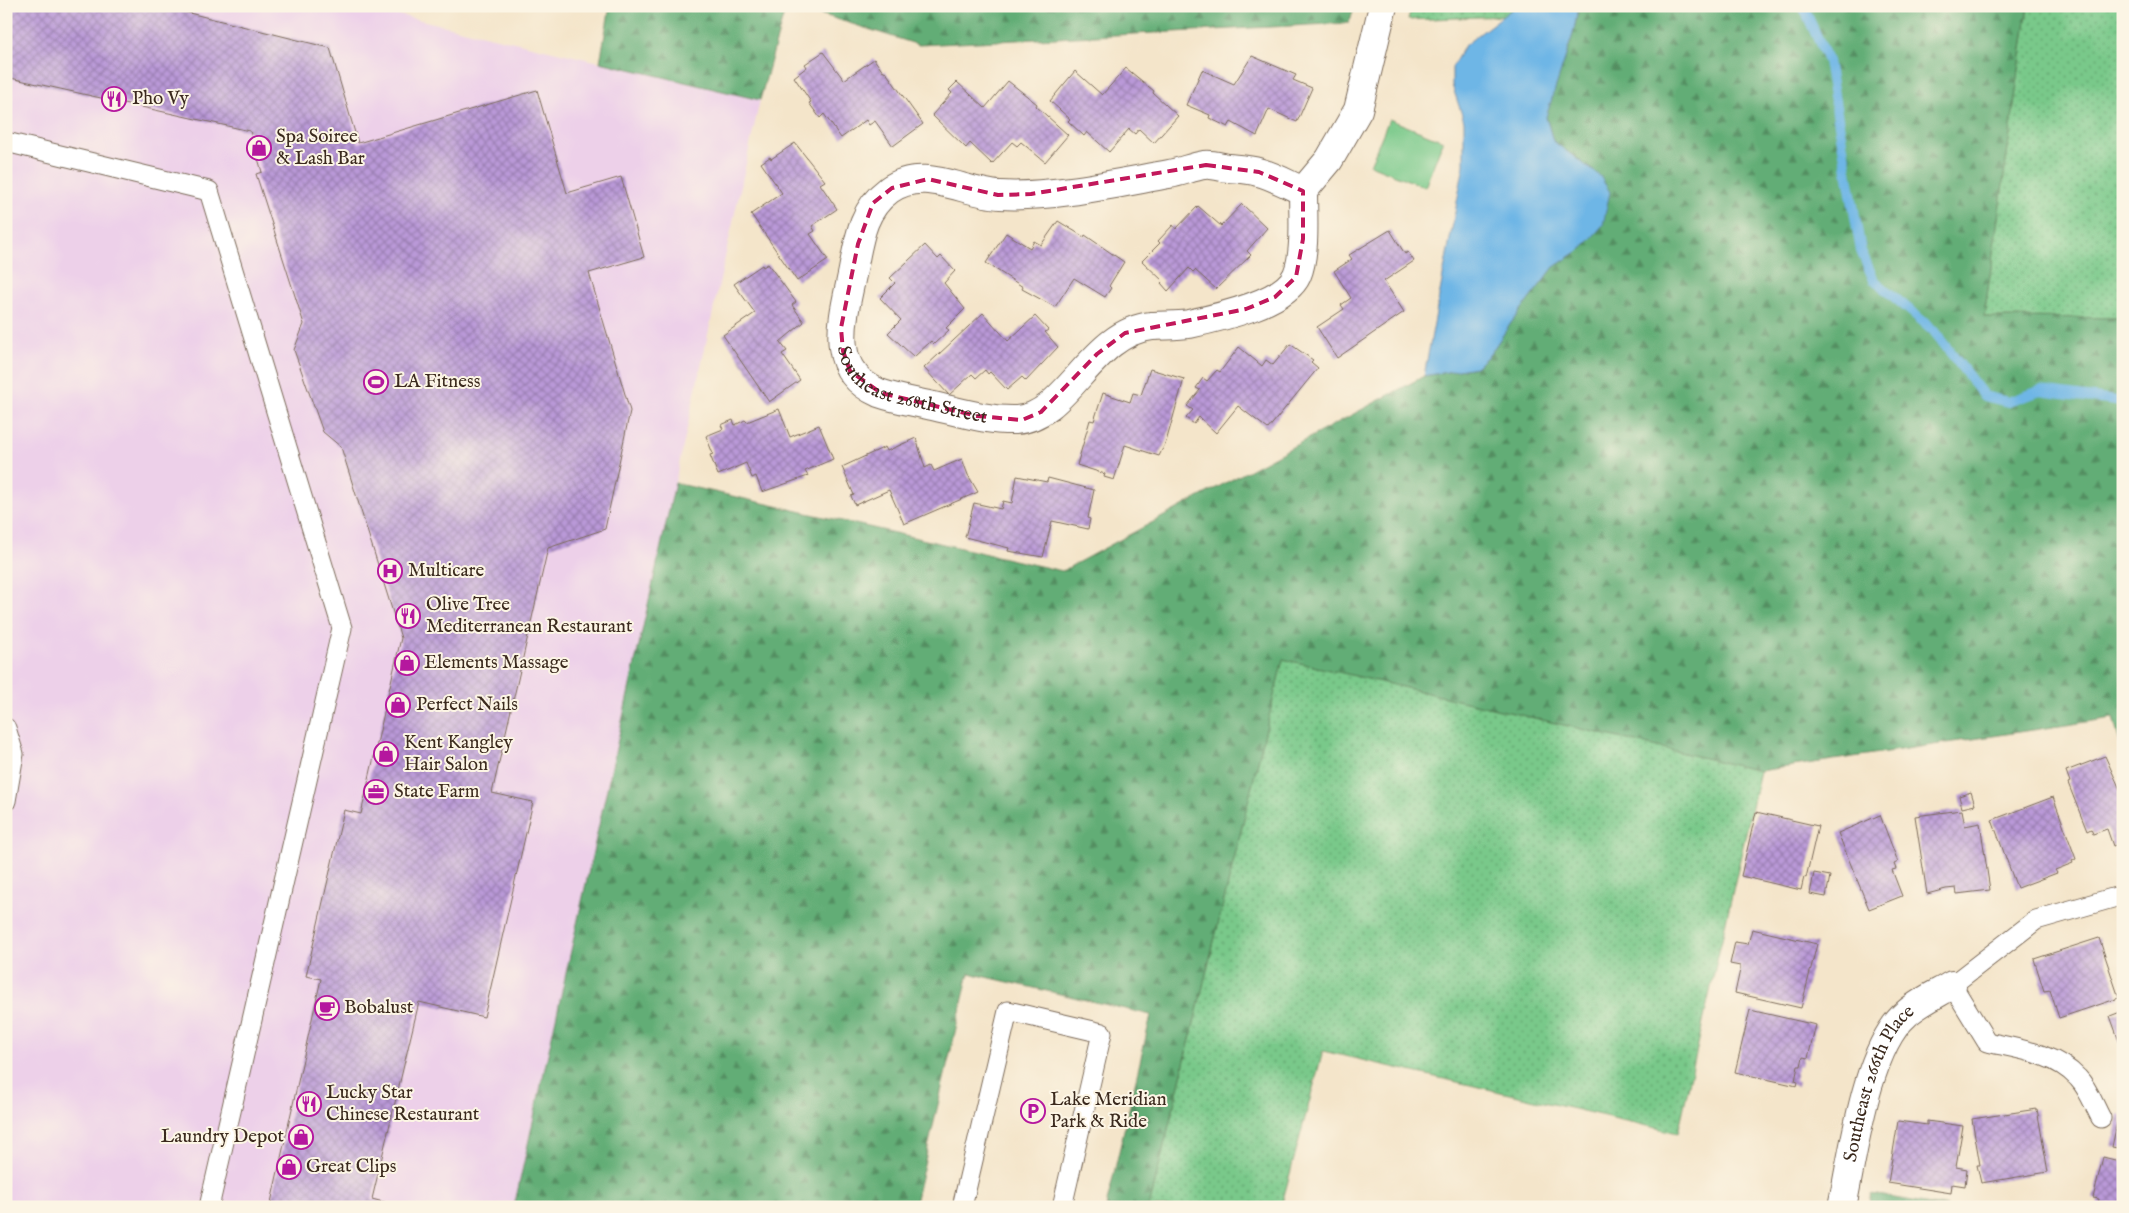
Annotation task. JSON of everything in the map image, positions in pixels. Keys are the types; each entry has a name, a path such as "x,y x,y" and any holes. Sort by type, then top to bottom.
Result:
{"street":[{"path":"1303,191 1329,160 1358,110 1383,6"},
{"name":"Southeast 268th Street","path":"1206,165 1259,172 1303,191 1303,239 1296,277 1275,298 1246,309 1186,324 1149,326 1125,333 1097,354 1063,393 1041,412 1022,420 1003,420 977,416 881,393 862,383 850,371 843,351 841,328 864,221 873,203 892,188 906,181 928,179 998,195 1031,194 1171,174 1206,165"},
{"name":"Southeast 266th Place","path":"1842,1207 1871,1075 1887,1039 1906,1014 1952,985"}],"lane":[{"path":"6,142 209,191 342,628 209,1207"},
{"path":"6,728 14,754 6,801"},
{"path":"2101,1118 2079,1078 2058,1061 2035,1053 1986,1042 1952,985 2036,920 2123,895"},
{"path":"962,1207 1008,1011 1102,1033 1062,1207"}],"highlighted area":[{"path":"1206,165 1259,172 1303,191 1303,239 1296,277 1275,297 1246,309 1125,333 1097,354 1041,412 1022,420 977,416 881,393 850,371 843,351 841,328 858,244 873,203 892,188 928,179 998,195 1031,194"}],"shaded area":[{"path":"6,6 361,6 760,100 514,1207 6,1207"}],"green space":[{"path":"610,6 786,6 760,100 600,62"},
{"path":"795,6 1355,6 1349,23 919,45"},
{"path":"1412,6 1516,6 1503,16 1408,20"},
{"path":"1579,6 2028,6 1984,317 2123,318 2123,753 2113,718 1760,771 1283,659 1149,1207 1106,1207 1151,1015 969,973 914,1207 514,1207 675,483 1062,571 1424,376 1476,367 1490,354 1554,267 1583,248 1600,176 1553,141 1546,116 1573,34"},
{"path":"2028,6 2123,6 2123,318 1984,317"},
{"path":"1389,119 1443,141 1425,187 1370,165"},
{"path":"1283,659 1760,771 1678,1133 1323,1051 1281,1207 1149,1207"},
{"path":"1872,1194 1948,1207 1869,1207"}],"water":[{"path":"1516,6 1579,6 1573,34 1546,117 1553,141 1600,176 1610,192 1603,225 1583,248 1554,267 1490,354 1476,367 1424,376 1464,165 1464,121 1452,85 1452,67 1465,45"}],"building":[{"path":"14,6 161,6 330,48 358,143 537,90 567,193 621,177 644,257 589,273 630,411 605,529 548,548 492,793 533,802 484,1017 419,1002 372,1199 387,1203 386,1207 270,1207 321,979 306,976 344,810 361,814 401,638 341,447 323,432 294,350 304,324 256,174 262,172 250,131 6,77 6,14"},
{"path":"823,52 844,80 874,59 883,72 885,71 923,124 893,146 875,121 869,125 866,120 841,138 824,114 820,118 794,77 807,67 805,64"},
{"path":"1252,56 1296,75 1293,80 1312,88 1297,122 1269,109 1257,136 1231,122 1228,127 1209,118 1210,115 1186,105 1202,70 1234,84"},
{"path":"1126,68 1154,91 1153,93 1178,116 1154,143 1139,129 1135,134 1129,129 1109,152 1087,132 1084,136 1068,121 1070,119 1050,101 1075,71 1102,95"},
{"path":"1008,81 1037,104 1036,106 1068,135 1045,162 1021,142 1017,146 1012,142 992,164 970,143 966,148 932,115 952,93 949,90 957,82 985,108"},
{"path":"795,143 825,181 820,184 837,209 812,226 815,231 810,234 828,260 797,281 751,214 782,193 761,163 770,157 771,159"},
{"path":"1242,204 1267,228 1247,251 1251,255 1216,289 1195,270 1193,272 1189,268 1168,291 1161,283 1163,281 1142,261 1160,243 1158,241 1173,225 1176,229 1198,206 1221,226"},
{"path":"1058,221 1084,237 1085,235 1124,262 1109,286 1111,288 1105,297 1074,278 1055,307 1022,289 1023,287 986,263 1006,233 1030,248 1034,241 1041,245"},
{"path":"1390,230 1405,254 1408,252 1414,261 1384,281 1404,312 1337,358 1317,327 1344,309 1341,305 1351,298 1334,271 1352,259 1349,255"},
{"path":"925,245 938,259 941,256 955,271 944,283 965,309 946,328 949,330 934,344 931,341 914,357 888,333 901,320 880,298 895,283 890,278"},
{"path":"768,264 796,302 792,305 804,322 780,342 787,351 782,354 800,380 769,402 723,335 755,313 734,284 762,265 763,267"},
{"path":"983,313 1008,341 1035,316 1048,330 1045,332 1058,347 1026,381 1022,377 1007,390 990,372 988,374 985,370 976,378 972,374 949,395 924,368"},
{"path":"1290,344 1313,360 1311,362 1318,368 1268,429 1238,406 1216,433 1199,417 1194,424 1186,418 1193,410 1187,406 1200,390 1196,388 1203,378 1207,381 1217,370 1220,372 1239,347 1262,366 1266,360 1273,365"},
{"path":"1150,369 1184,379 1166,442 1159,456 1125,445 1114,480 1104,477 1105,474 1077,465 1090,420 1094,421 1103,393 1130,402 1133,393 1141,395"},
{"path":"779,409 790,437 819,425 833,459 805,471 808,476 762,492 756,476 752,478 746,463 718,475 710,455 713,454 706,436 723,429 721,425 733,420 735,425"},
{"path":"916,438 925,468 931,465 934,471 962,459 968,475 978,492 904,524 889,490 855,505 851,496 854,495 842,467 885,447 887,451"},
{"path":"1017,476 1047,482 1048,478 1094,490 1088,518 1090,519 1088,529 1052,521 1043,557 1008,551 1009,548 965,537 974,503 1001,509 1003,501 1012,503"},
{"path":"2105,756 2123,796 2123,842 2113,846 2107,829 2093,834 2091,829 2087,831 2068,783 2070,782 2066,771"},
{"path":"1971,792 1975,805 1962,808 1959,796"},
{"path":"2053,797 2076,859 2072,861 2073,863 2055,870 2057,873 2017,888 1992,820"},
{"path":"1962,810 1965,826 1980,823 1990,890 1957,894 1956,888 1927,894 1915,816"},
{"path":"1756,812 1818,826 1806,878 1804,877 1801,890 1741,876"},
{"path":"1880,815 1898,862 1894,864 1896,869 1892,870 1902,896 1869,909 1838,833"},
{"path":"1814,873 1830,876 1826,897 1810,894"},
{"path":"1752,929 1817,944 1801,1008 1735,993 1740,966 1730,964 1735,942 1748,944"},
{"path":"2099,938 2119,998 2059,1018 2050,990 2044,991 2034,959"},
{"path":"1750,1010 1816,1025 1808,1058 1803,1057 1801,1066 1798,1066 1795,1081 1798,1082 1797,1086 1735,1072"},
{"path":"2123,1011 2123,1052 2110,1016"},
{"path":"2037,1109 2048,1172 1981,1183 1977,1165 1980,1165 1972,1119"},
{"path":"2119,1114 2123,1115 2123,1149 2112,1147"},
{"path":"1898,1121 1927,1125 1927,1121 1963,1126 1956,1167 1967,1169 1965,1186 1952,1184 1951,1193 1888,1183"},
{"path":"2103,1157 2123,1162 2123,1207 2097,1207 2099,1199 2093,1198"}],"waterway":[{"path":"1803,6 1828,61 1861,251 1874,280 1933,330 1984,396 2008,402 2040,391 2123,402"}],"place":[{"name":"Pho Vy","path":"114,99"},
{"name":"Spa Soiree & Lash Bar","path":"259,148"},
{"name":"LA Fitness","path":"376,382"},
{"name":"Multicare","path":"390,571"},
{"name":"Olive Tree Mediterranean Restaurant","path":"408,616"},
{"name":"Elements Massage","path":"407,663"},
{"name":"Perfect Nails","path":"398,705"},
{"name":"Kent Kangley Hair Salon","path":"386,754"},
{"name":"State Farm","path":"376,792"},
{"name":"Bobalust","path":"327,1008"},
{"name":"Lucky Star Chinese Restaurant","path":"309,1104"},
{"name":"Lake Meridian Park & Ride","path":"1033,1111"},
{"name":"Laundry Depot","path":"301,1137"},
{"name":"Great Clips","path":"289,1167"}]}
